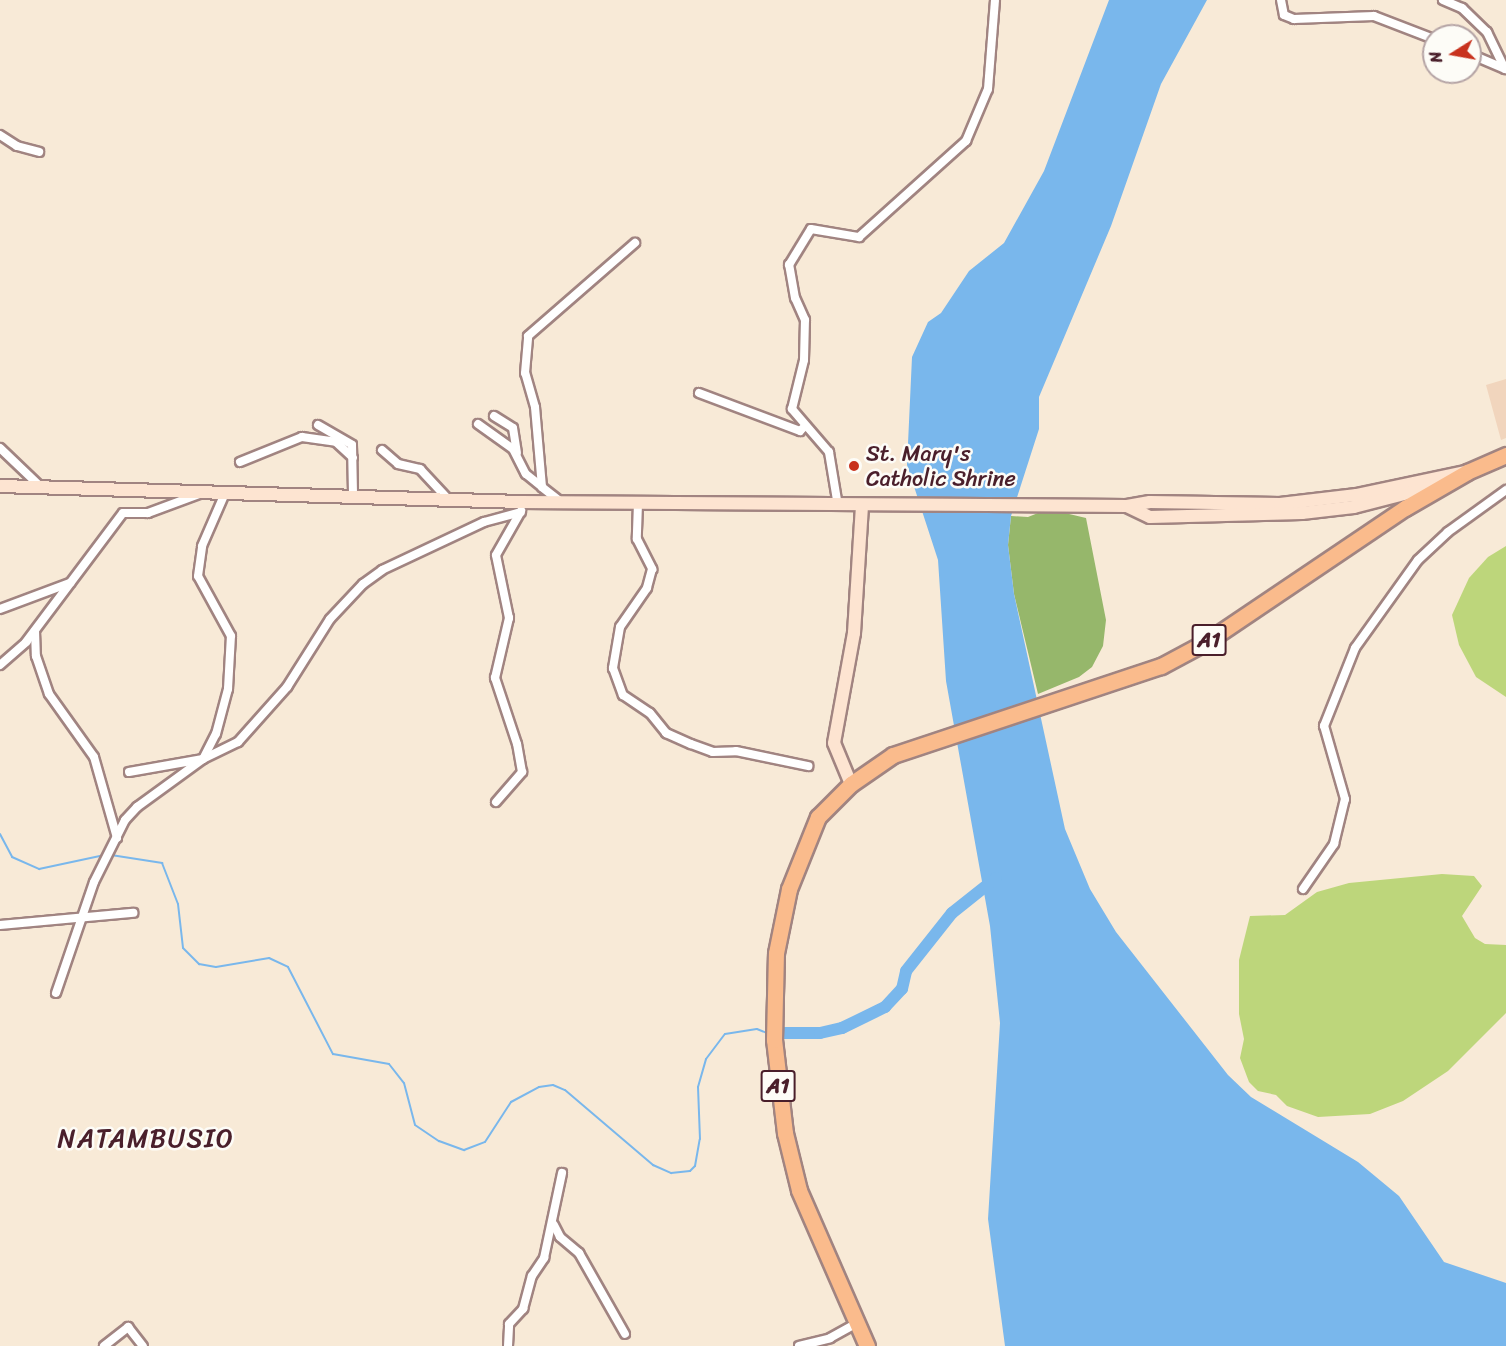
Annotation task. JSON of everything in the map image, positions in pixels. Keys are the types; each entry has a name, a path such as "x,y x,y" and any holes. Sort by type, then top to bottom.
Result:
{"highway":[{"name":"A1","path":"867,1346 799,1190 784,1123 774,1040 778,942 799,859 819,817 850,784 893,755 941,736 1070,699 1161,666 1206,642 1334,554 1467,472 1506,455"}],"main road":[{"name":"A1","path":"862,507 1017,504 1127,507 1150,502 1280,504 1356,495 1467,472"},
{"name":"A1","path":"1127,507 1150,517 1302,513 1354,507 1448,484"},
{"path":"0,486 199,494 353,494 447,498 520,507 561,502 862,507 854,633 834,743 850,784"}],"street":[{"path":"838,506 829,452 804,428 792,409 804,360 805,320 795,298 789,265 811,229 859,237 966,141 988,89 995,0"},
{"path":"1281,0 1284,15 1290,18 1374,16 1422,34"},
{"path":"1443,0 1462,8 1487,32 1505,69"},
{"path":"1482,59 1505,69"},
{"path":"0,135 17,146 39,152"},
{"path":"542,487 535,407 525,373 528,336 635,243"},
{"path":"699,393 800,431 804,428"},
{"path":"494,416 513,428 518,457"},
{"path":"478,423 501,437 518,457 526,474 561,502"},
{"path":"318,425 348,441 353,458 353,494"},
{"path":"240,462 302,437 336,442 353,458"},
{"path":"0,448 41,487"},
{"path":"382,450 398,464 420,470 447,498"},
{"path":"1303,889 1334,844 1345,799 1324,726 1355,648 1418,560 1448,532 1506,489"},
{"path":"203,759 216,734 228,689 231,636 202,587 199,562 207,531 225,493"},
{"path":"0,665 35,630 123,513 148,513 199,494"},
{"path":"638,503 637,539 652,569 652,577 620,627 613,668 623,695 650,713 666,733 691,744 713,752 736,751 808,766"},
{"path":"57,993 94,882 124,820 137,807 203,759 238,742 287,687 330,619 363,584 382,570 520,507"},
{"path":"496,802 522,772 517,744 495,678 509,618 496,555 520,507"},
{"path":"0,609 70,583"},
{"path":"35,630 36,656 49,694 94,757 117,838"},
{"path":"129,772 203,759"},
{"path":"0,925 133,913"},
{"path":"508,1346 509,1324 523,1310 532,1276 544,1258 554,1225 562,1173"},
{"path":"554,1225 560,1237 579,1253 625,1334"},
{"path":"799,1346 830,1338 857,1323"},
{"path":"104,1346 128,1327 143,1346"}],"shaded area":[{"path":"1506,379 1506,438 1501,440 1486,385"}],"green space":[{"path":"1048,509 1086,518 1106,620 1103,646 1092,667 1079,677 1038,694 1014,594 1008,545 1011,516 1028,517"},
{"path":"1506,546 1506,697 1476,677 1459,645 1452,615 1469,578 1488,557"},
{"path":"1442,874 1474,876 1482,886 1462,916 1475,938 1485,944 1506,945 1506,1013 1448,1071 1403,1101 1370,1114 1318,1117 1287,1106 1276,1095 1258,1091 1249,1082 1240,1058 1244,1039 1239,1014 1239,960 1250,916 1285,915 1317,892 1349,883"}],"water":[{"path":"1109,0 1207,0 1161,84 1111,226 1039,397 1039,429 1011,516 1008,545 1014,594 1065,829 1090,889 1116,932 1228,1075 1251,1097 1358,1162 1399,1196 1444,1262 1506,1283 1506,1346 1005,1346 988,1219 1000,1023 990,926 946,681 938,560 907,465 912,357 928,322 941,313 969,271 1004,243 1044,171"}],"waterway":[{"path":"0,834 12,857 39,869 105,855"},
{"path":"111,855 162,863 178,904 183,948 199,964 216,967 269,958 288,967 333,1054 389,1064 404,1083 415,1125 439,1141 464,1150 485,1142 511,1102 539,1087 553,1085 565,1090 653,1165 671,1173 690,1171 695,1166 700,1139 698,1087 706,1059 725,1034 757,1029 767,1033"},
{"path":"776,1033 820,1033 842,1028 885,1007 902,989 906,971 952,913 996,878"}],"place":[{"name":"St. Mary's Catholic Shrine","path":"854,466"}],"district":[{"name":"NATAMBUSIO","path":"146,1139"}]}
